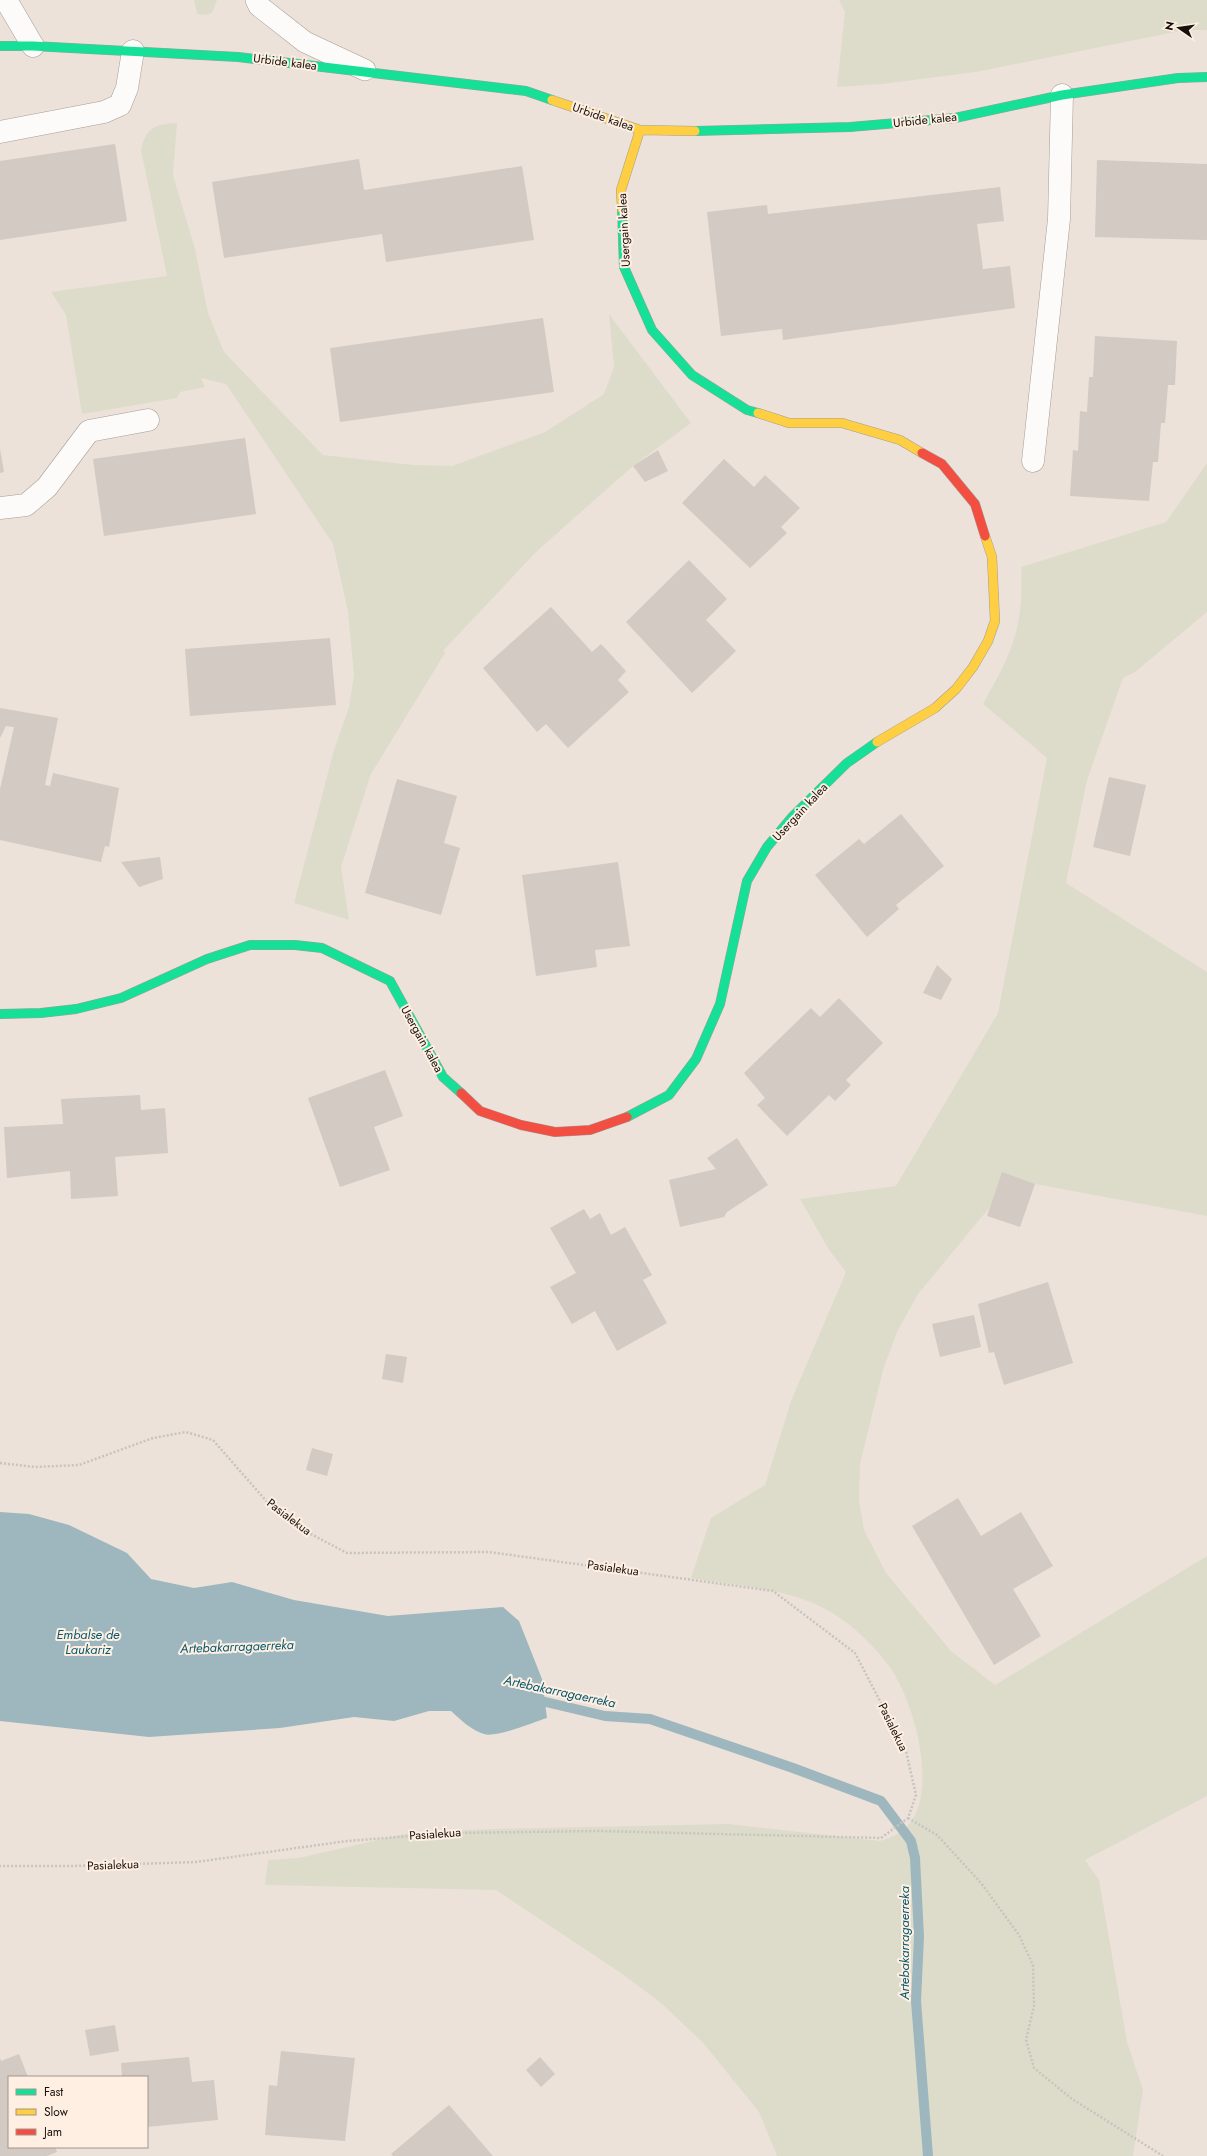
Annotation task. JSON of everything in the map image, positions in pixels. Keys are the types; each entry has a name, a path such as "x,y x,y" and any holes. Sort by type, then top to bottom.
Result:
{"street":[{"path":"6,0 33,46"},
{"name":"Urbide kalea","path":"0,46 33,46 238,56 526,91 640,130 716,131 873,125 955,118 1062,95 1178,78 1207,77"},
{"path":"0,132 104,112 120,105 127,88 133,51"},
{"path":"1033,461 1059,219 1062,95"},
{"name":"Usergain kalea","path":"0,1014 41,1014 76,1009 121,998 206,959 250,946 295,945 322,948 390,981 443,1078 480,1111 521,1125 555,1132 590,1130 635,1114 669,1096 696,1059 720,1004 747,882 767,847 793,816 847,763 864,749 935,708 956,689 973,666 988,641 995,621 992,557 974,504 942,464 900,440 842,423 789,423 747,410 692,375 652,330 624,267 621,190 640,130"},
{"path":"0,508 26,505 46,487 89,431 148,420"}],"lane":[{"path":"256,0 259,6 304,42 371,72"}],"path":[{"name":"Pasialekua","path":"0,1463 35,1467 79,1465 153,1438 186,1432 213,1440 268,1503 307,1532 347,1553 489,1552 773,1591 855,1653 906,1751 916,1795 908,1818 881,1838 599,1831 451,1832 346,1841 196,1862 73,1866 0,1866"},
{"path":"908,1818 937,1835 981,1883 1020,1935 1033,1966 1034,2006 1026,2040 1034,2068 1072,2099 1163,2156"}],"green space":[{"path":"194,0 217,0 212,13 206,15 197,14"},
{"path":"839,0 1207,0 1207,30 1185,30 976,72 882,84 837,87 845,12"},
{"path":"177,123 173,175 195,249 208,313 224,352 323,455 413,465 452,466 545,432 604,394 614,367 609,314 691,423 633,466 537,551 443,651 445,653 371,774 341,867 349,920 294,903 334,750 349,707 354,675 348,612 333,544 226,384 201,378 205,387 180,392 177,398 82,414 66,315 51,292 167,276 141,150 146,136 153,128 163,124"},
{"path":"1207,463 1207,612 1135,672 1123,678 1087,780 1066,883 1207,972 1207,1216 1035,1184 1002,1173 990,1207 918,1294 897,1332 883,1370 860,1464 859,1500 864,1530 886,1573 951,1651 995,1685 1207,1556 1207,1796 1085,1860 1099,1880 1127,2042 1143,2090 1133,2156 777,2156 759,2112 704,2044 661,2003 621,1973 496,1890 265,1885 268,1860 299,1858 409,1833 491,1829 728,1824 880,1841 900,1832 911,1822 920,1801 922,1782 922,1761 918,1740 913,1718 898,1680 877,1651 864,1637 842,1619 818,1605 783,1593 691,1578 711,1518 765,1485 791,1401 846,1272 829,1250 800,1199 896,1186 998,1013 1047,758 983,704 1002,669 1014,639 1020,607 1021,567 1166,522"}],"water":[{"name":"Embalse de Laukariz","path":"0,1512 29,1514 69,1525 127,1553 151,1579 194,1588 232,1582 294,1600 388,1616 503,1607 519,1621 542,1679 547,1718 506,1732 490,1735 475,1730 451,1711 429,1711 394,1721 354,1717 280,1728 149,1737 0,1721"}],"building":[{"path":"115,144 127,221 0,240 0,161"},
{"path":"359,159 364,190 522,166 534,240 386,262 382,234 224,258 212,182"},
{"path":"1097,160 1207,164 1207,240 1095,237"},
{"path":"1000,187 1004,221 977,224 983,269 1010,266 1015,308 783,340 782,329 721,336 707,212 767,205 768,214"},
{"path":"543,318 554,392 340,422 330,348"},
{"path":"1095,336 1177,341 1175,385 1168,385 1165,423 1161,423 1158,462 1153,462 1149,501 1070,496 1073,450 1078,451 1080,411 1087,412 1089,377 1093,377"},
{"path":"245,438 256,514 104,536 93,459"},
{"path":"0,449 4,472 0,473"},
{"path":"658,450 668,471 645,482 633,466"},
{"path":"724,459 754,487 765,475 800,508 781,527 787,533 750,568 682,503"},
{"path":"689,560 727,599 706,620 736,651 692,693 626,622"},
{"path":"551,607 592,652 601,644 626,671 618,680 629,692 568,748 546,724 537,732 483,668"},
{"path":"330,638 336,705 190,716 185,649"},
{"path":"0,708 58,718 45,785 50,786 53,773 119,788 109,847 105,846 101,862 0,840 0,789 14,727 6,726 0,738"},
{"path":"1109,777 1146,785 1130,856 1093,847"},
{"path":"397,779 457,796 444,843 460,848 441,915 365,893"},
{"path":"901,814 944,866 896,905 899,909 867,937 815,875 859,839 864,844"},
{"path":"160,857 163,879 139,887 121,862"},
{"path":"618,862 630,946 595,950 597,967 536,976 522,875"},
{"path":"937,965 952,979 941,1000 923,993"},
{"path":"839,998 883,1043 846,1080 851,1085 835,1101 829,1095 787,1136 757,1105 765,1098 744,1073 811,1008 820,1017"},
{"path":"385,1070 403,1116 374,1127 390,1170 340,1187 308,1098"},
{"path":"140,1095 141,1110 165,1108 168,1153 115,1157 118,1196 71,1199 70,1171 7,1178 4,1127 63,1124 61,1099"},
{"path":"737,1138 768,1185 727,1212 724,1217 680,1227 669,1180 716,1169 707,1158"},
{"path":"1002,1172 1035,1184 1020,1227 987,1216"},
{"path":"584,1209 590,1219 600,1213 611,1235 625,1227 652,1275 643,1280 667,1323 617,1351 595,1311 572,1324 550,1287 576,1273 550,1228"},
{"path":"1048,1282 1073,1363 1004,1385 994,1352 989,1353 978,1304"},
{"path":"974,1315 981,1347 940,1357 932,1324"},
{"path":"386,1354 407,1357 403,1383 382,1379"},
{"path":"312,1448 333,1454 327,1476 306,1470"},
{"path":"958,1498 981,1536 1021,1512 1053,1566 1013,1589 1041,1636 994,1665 912,1526"},
{"path":"115,2025 119,2051 90,2056 85,2030"},
{"path":"281,2051 355,2058 345,2141 265,2135 269,2085 277,2086"},
{"path":"19,2054 28,2076 8,2076 8,2148 55,2148 57,2152 47,2156 0,2156 0,2058 1,2061"},
{"path":"189,2057 192,2082 214,2080 218,2120 148,2127 148,2076 122,2076 121,2063"},
{"path":"540,2057 555,2074 541,2087 526,2070"},
{"path":"449,2105 493,2156 393,2156 391,2154"}],"waterway":[{"name":"Artebakarragaerreka","path":"533,1699 605,1716 650,1719 793,1768 881,1801 911,1841 915,1858 919,1937 916,2001 928,2156"}],"traffic: fast":[{"path":"0,46 33,46 238,57 526,91 552,100"},
{"path":"695,131 850,127 955,118 1062,95 1178,78 1207,77"},
{"path":"622,209 624,267 652,330 692,375 747,410 758,413"},
{"path":"627,1117 669,1095 696,1059 720,1004 747,881 767,847 793,816 847,763 877,742"},
{"path":"0,1014 41,1013 76,1009 121,998 207,959 250,945 295,945 322,948 390,981 443,1077 461,1093"}],"traffic: slow":[{"path":"552,100 640,130 695,131"},
{"path":"622,209 621,190 640,130"},
{"path":"758,413 789,423 842,423 900,440 922,453"},
{"path":"877,742 935,708 956,689 973,667 988,641 995,621 992,557 985,536"}],"traffic: jam":[{"path":"922,453 942,464 975,504 985,536"},
{"path":"461,1093 480,1111 521,1125 555,1132 590,1130 627,1117"}]}
